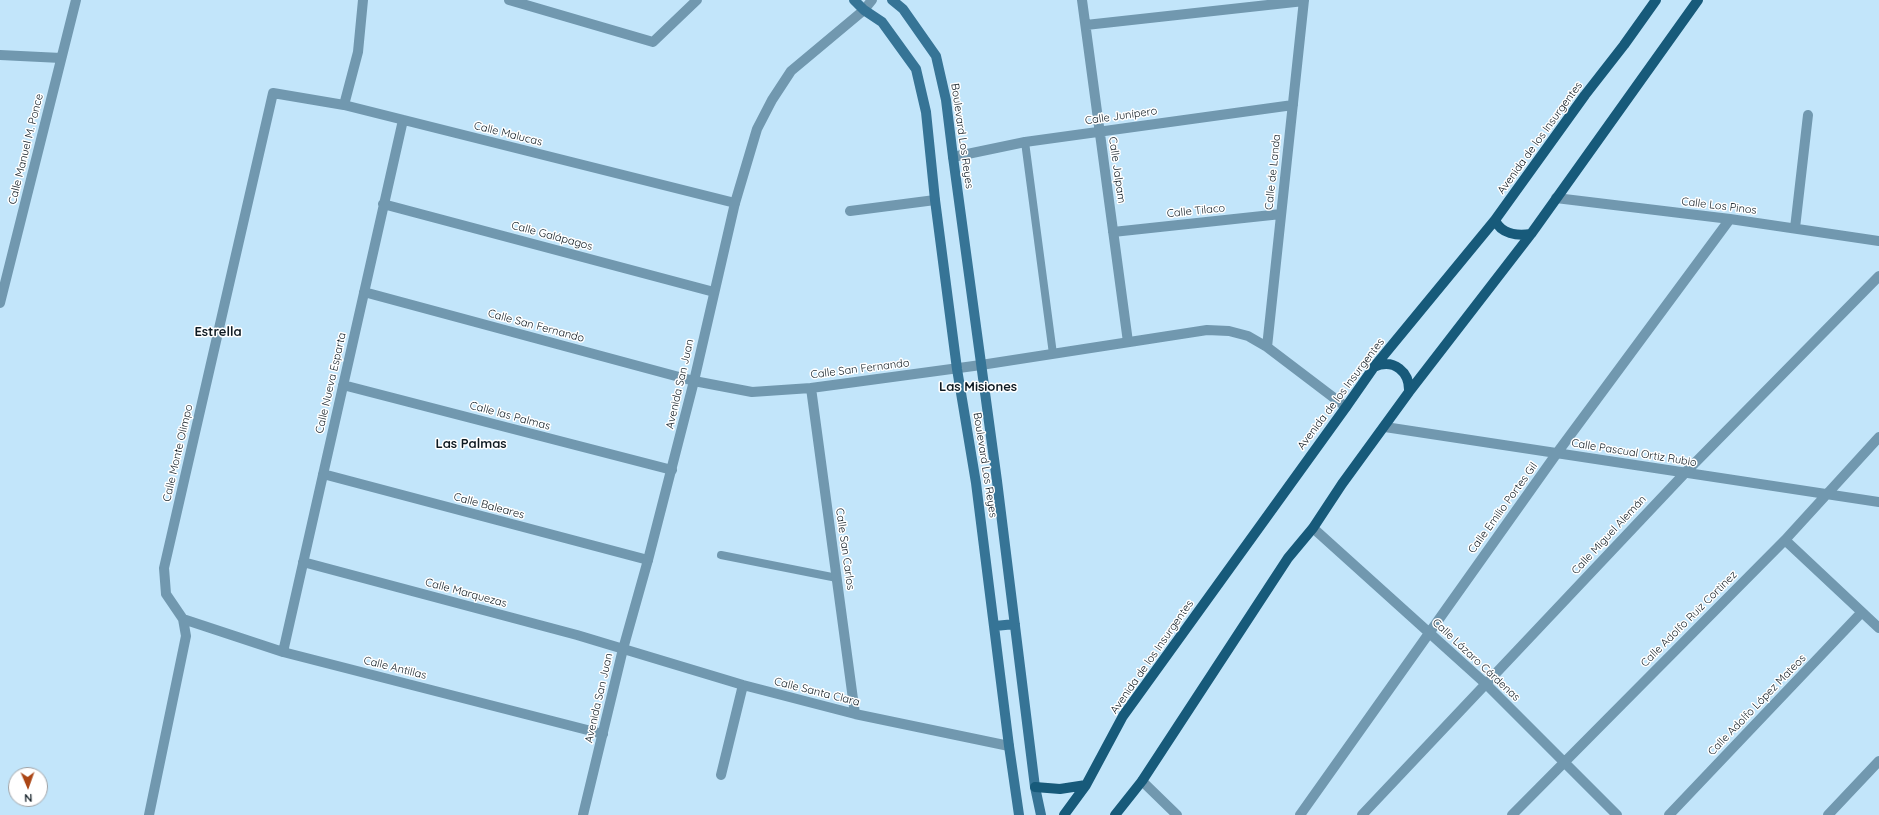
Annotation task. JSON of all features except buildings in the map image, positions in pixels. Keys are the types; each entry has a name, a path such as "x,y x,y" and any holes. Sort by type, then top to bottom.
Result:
{"main road":[{"name":"Boulevard Los Reyes","path":"854,0 864,10 882,22 916,69 926,112 935,200 957,369 976,483 1019,815"},
{"name":"Boulevard Los Reyes","path":"892,0 903,9 936,56 946,100 1035,787 1041,815"},
{"name":"Avenida de los Insurgentes","path":"1064,815 1086,785 1123,716 1374,367 1496,220 1656,0"},
{"path":"1115,815 1142,781 1288,558 1313,528 1342,484 1385,427 1409,392 1531,234 1698,0"},
{"path":"1496,220 1498,225 1507,232 1518,236 1531,234"},
{"path":"1374,367 1386,364 1399,367 1408,378 1409,392"},
{"path":"995,626 1015,624"},
{"path":"1035,787 1060,790 1086,785"}],"street":[{"name":"Calle Manuel M. Ponce","path":"0,303 76,0"},
{"path":"344,105 358,52 363,0"},
{"path":"509,0 653,42 697,0"},
{"name":"Avenida San Juan","path":"583,815 623,648 672,470 735,203 757,129 772,100 791,71 864,10 872,0"},
{"name":"Calle Jalpam","path":"1082,0 1128,342"},
{"path":"1086,25 1304,0"},
{"name":"Calle de Landa","path":"1267,347 1304,0"},
{"path":"0,55 61,58"},
{"name":"Calle Malucas","path":"273,93 344,105 735,203"},
{"name":"Calle Monte Olimpo","path":"184,619 166,594 164,568 273,93"},
{"name":"Calle Junípero","path":"953,157 1025,142 1293,104"},
{"path":"1795,228 1808,115"},
{"name":"Calle Nueva Esparta","path":"283,652 403,120"},
{"name":"Calle Los Pinos","path":"1556,198 1730,219 1879,241"},
{"path":"850,211 935,200"},
{"name":"Calle Galápagos","path":"383,204 714,292"},
{"name":"Calle Tilaco","path":"1113,232 1281,214"},
{"name":"Calle Emilio Portes Gil","path":"1300,815 1557,453 1730,219"},
{"name":"Calle Miguel Alemán","path":"1362,815 1685,472 1879,276"},
{"name":"Calle San Fernando","path":"364,292 694,381 752,392 812,388 981,366 1128,342 1214,330 1229,331 1248,336 1267,347 1346,406"},
{"name":"Calle las Palmas","path":"343,385 672,470"},
{"name":"Calle San Carlos","path":"812,388 855,714"},
{"name":"Calle Pascual Ortiz Rubio","path":"1385,427 1879,502"},
{"name":"Calle Adolfo Ruiz Cortinez","path":"1512,815 1785,540 1879,436"},
{"name":"Calle Baleares","path":"323,474 648,560"},
{"name":"Calle Lázaro Cárdenas","path":"1313,528 1486,684 1617,815"},
{"path":"1785,540 1879,628"},
{"name":"Calle Marquezas","path":"303,562 623,648"},
{"name":"Calle Adolfo López Mateos","path":"1668,815 1862,612"},
{"path":"149,815 186,636 184,619"},
{"name":"Calle Antillas","path":"184,619 283,652 603,734"},
{"name":"Calle Santa Clara","path":"623,648 743,685 855,714 1009,746"},
{"path":"721,775 743,685"},
{"path":"1828,815 1879,761"},
{"path":"1142,781 1177,815"}],"lane":[{"path":"1025,142 1053,354"},
{"path":"721,555 837,578"}],"district":[{"name":"Estrella","path":"218,332"},
{"name":"Las Misiones","path":"978,387"},
{"name":"Las Palmas","path":"471,444"}]}
